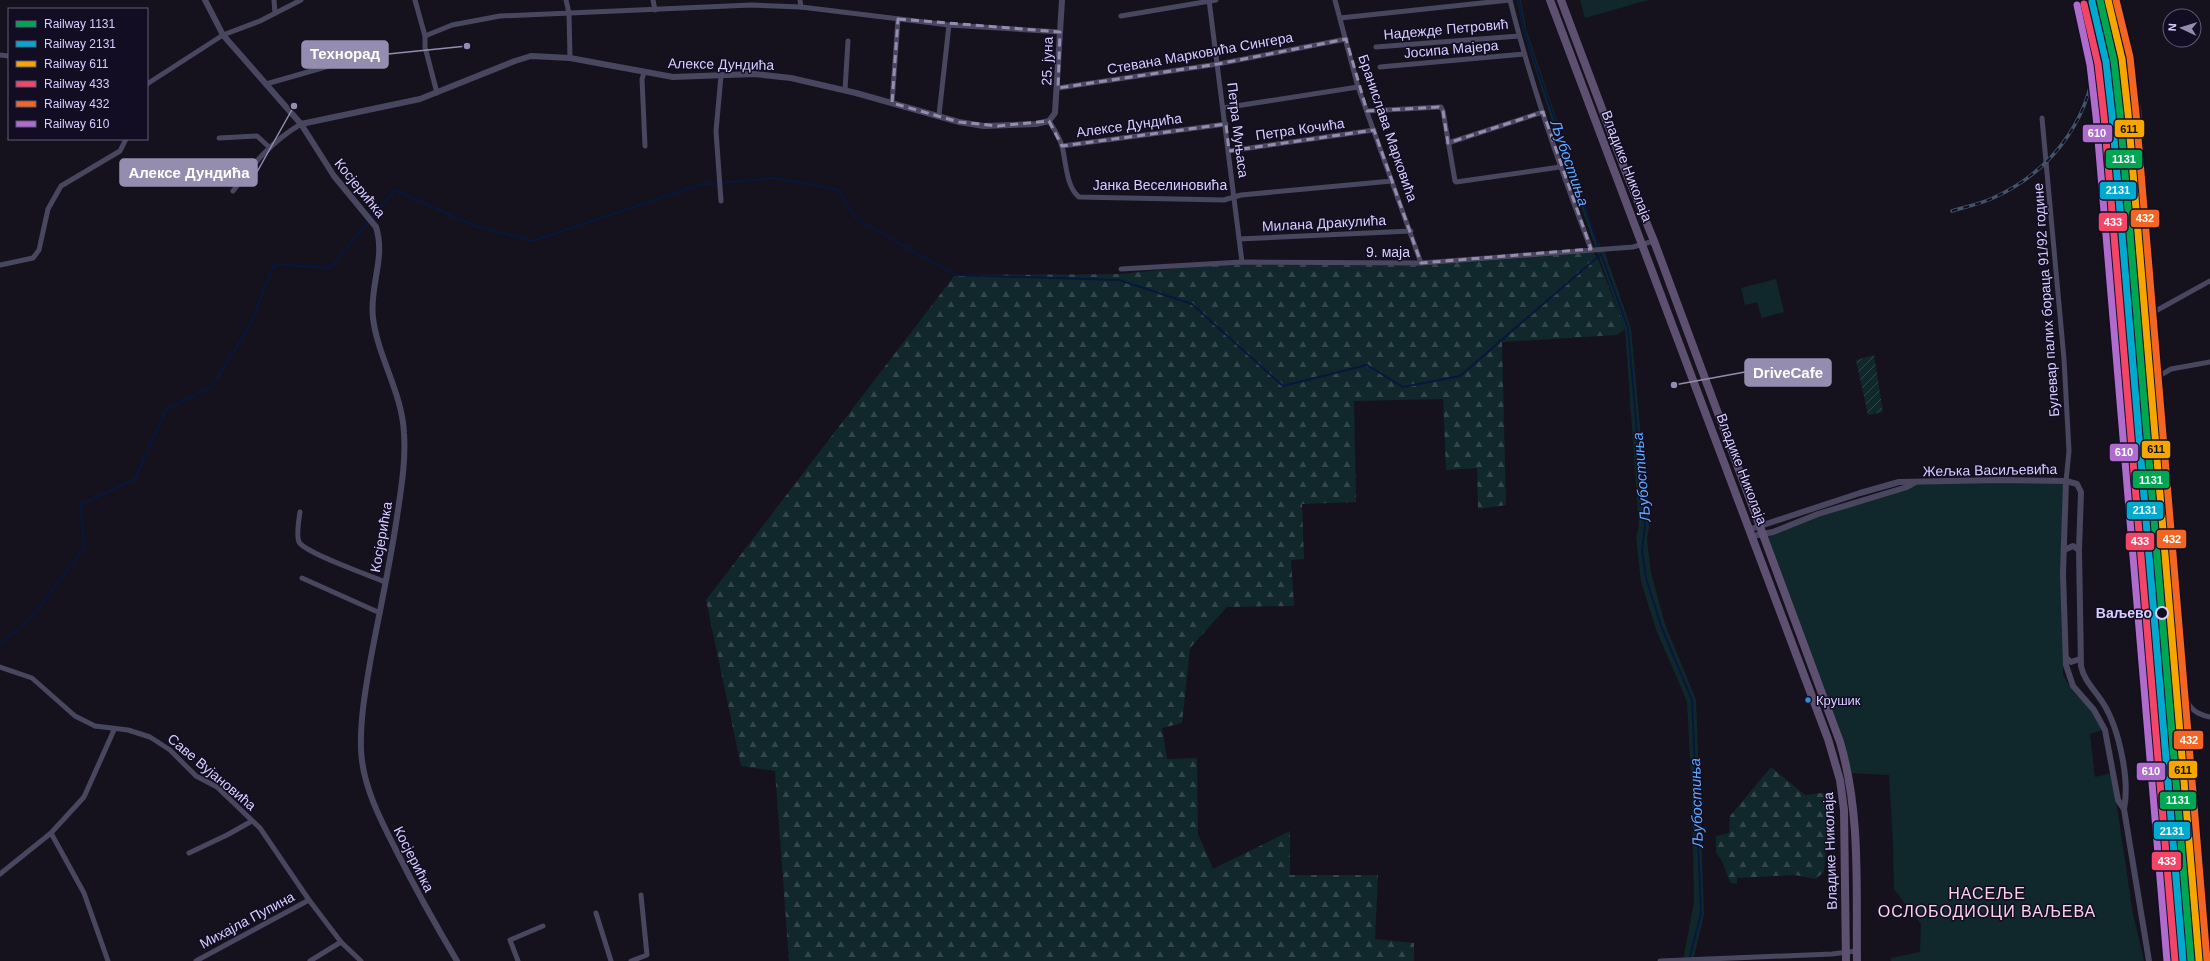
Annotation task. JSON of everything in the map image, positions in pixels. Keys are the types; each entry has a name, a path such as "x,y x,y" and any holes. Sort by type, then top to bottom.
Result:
{"main road":[{"name":"Владике Николаја","path":"1550,0 1752,533 1828,740 1840,780 1844,810 1846,957"},
{"name":"Владике Николаја","path":"1561,0 1625,170 1654,241 1840,742 1847,766 1855,819 1856,957"}],"street":[{"name":"Косјерићка","path":"205,0 223,35 301,124 334,176 376,227 380,245 372,293 373,319 376,336 400,402 404,432 404,472 386,582 364,695 361,750 367,782 382,823 415,888 457,961"},
{"path":"274,0 275,13"},
{"path":"148,83 223,35 302,0"},
{"path":"415,0 419,9 425,36 425,47 437,94"},
{"path":"566,0 569,13 570,58"},
{"path":"653,0 656,10"},
{"path":"800,0 801,7"},
{"name":"25. јуна","path":"1049,121 1055,113 1058,88 1062,0"},
{"path":"1121,16 1216,0"},
{"name":"Бранислава Марковића","path":"1335,0 1358,87 1422,264"},
{"path":"1340,18 1510,0 1524,54 1560,167 1591,249"},
{"path":"2116,0 2139,111 2152,313 2176,558 2184,696 2189,707 2198,714 2210,717"},
{"name":"Петра Муњаса","path":"1209,1 1226,124 1242,262"},
{"path":"425,36 468,21 500,16 656,10 750,3 801,7 949,25 1060,32"},
{"path":"892,102 898,19"},
{"path":"939,115 949,25"},
{"name":"Надежде Петровић","path":"1376,47 1519,36"},
{"name":"Стевана Марковића Сингера","path":"1058,88 1218,64 1346,39"},
{"path":"845,90 848,41"},
{"name":"Јосипа Мајера","path":"1380,68 1524,54"},
{"path":"266,84 364,56"},
{"name":"Алексе Дундића","path":"301,124 401,104 437,94 526,57 570,58 644,73 673,77 754,74 791,78 892,102 959,122 991,126 1023,125 1049,121 1062,146 1226,124"},
{"path":"644,73 642,79 645,146"},
{"path":"721,76 716,131 721,201"},
{"path":"1223,108 1358,87"},
{"path":"1367,111 1439,107 1443,111 1455,181 1560,167"},
{"path":"1448,144 1543,112"},
{"name":"Булевар палих бораца 91/92 године","path":"2042,118 2064,359 2069,451 2066,481 2064,550 2066,658 2068,673 2073,686 2094,710 2105,730 2118,800 2124,809"},
{"path":"233,190 269,147 283,134 301,124"},
{"name":"Петра Кочића","path":"1229,150 1374,130"},
{"path":"220,138 257,136 269,147"},
{"path":"0,264 33,258 39,250 48,209 61,186 120,150 125,140"},
{"name":"Јанка Веселиновића","path":"1062,146 1071,185 1073,191 1079,197 1220,200 1234,197 1392,181"},
{"name":"Милана Дракулића","path":"1239,239 1410,231"},
{"name":"9. маја","path":"1121,269 1242,262 1422,264 1642,245 1654,241"},
{"path":"2152,313 2210,281"},
{"path":"2159,376 2171,370 2210,362"},
{"name":"Жељка Васиљевића","path":"1761,531 1805,510 1899,482 1914,483 1964,479 2066,481"},
{"name":"Булевар палих бораца 91/92 године","path":"2066,481 2077,484 2081,490 2079,550 2080,659 2084,677 2103,702 2118,733 2126,798 2124,809 2149,961"},
{"name":"Жељка Васиљевића","path":"1761,531 1914,483"},
{"path":"300,512 299,543 320,556 386,582"},
{"path":"1752,533 1761,531"},
{"path":"2064,550 2073,546 2079,550"},
{"path":"302,578 380,613"},
{"path":"2066,658 2071,662 2080,659"},
{"name":"Саве Вујановића","path":"1,668 32,678 75,716 95,726 114,730 128,730 152,738 170,750 196,776 217,788 260,828 309,900 341,942 361,961"},
{"path":"0,874 51,833 84,798 114,730"},
{"path":"189,853 252,821"},
{"path":"51,833 84,893 108,961"},
{"path":"630,961 647,955 642,895"},
{"name":"Михајла Пупина","path":"196,961 309,900"},
{"path":"596,913 611,961"},
{"path":"518,961 510,940 543,926"},
{"path":"310,961 341,942"},
{"path":"1660,961 1832,954 1846,957 1856,957"}],"highlighted area":[{"path":"898,19 1060,32 1058,88 1218,64 1346,39 1367,111 1439,107 1443,111 1448,143 1543,112 1591,249 1421,263 1374,130 1229,151 1226,124 1062,146 1049,121 998,126 959,122 892,103"}],"green space":[{"path":"1517,0 1521,0 1526,29 1598,242 1605,253 1631,328 1649,527 1647,539 1651,573 1665,624 1696,700 1704,914 1693,961 1683,961 1694,902 1692,794 1687,701 1657,632 1641,582 1636,537 1639,526 1625,329 1566,165 1523,31"},
{"path":"1580,0 1648,0 1585,18"},
{"path":"1591,249 1598,259 1625,329 1617,335 1502,342 1506,505 1478,509 1477,468 1446,470 1443,399 1354,401 1356,502 1302,504 1304,559 1291,560 1294,606 1227,607 1190,648 1182,723 1162,728 1167,759 1197,758 1198,834 1213,869 1290,831 1290,875 1378,875 1375,939 1414,943 1414,961 789,961 775,771 741,766 706,600 955,275 1120,274 1242,262 1421,263"},
{"path":"1776,279 1784,312 1762,318 1757,302 1745,305 1741,288"},
{"path":"1874,355 1883,412 1868,415 1856,360"},
{"path":"2066,481 2063,675 2074,693 2088,705 2103,730 2090,734 2095,777 2112,773 2133,914 2144,961 1891,961 1891,958 1920,952 1921,924 1894,889 1889,775 1849,773 1763,535 1914,483"},
{"path":"1771,767 1805,795 1821,793 1831,795 1824,872 1815,879 1795,875 1737,878 1737,884 1731,883 1722,861 1716,853 1716,836 1729,833 1730,816"}],"waterway":[{"name":"Љубостиња","path":"1519,0 1524,30 1599,248"},
{"path":"0,644 31,618 85,547 80,505 135,479 166,410 212,387 251,323 274,264 330,268 395,190 475,226 533,241 699,185 774,178 839,190 855,218 955,275 1119,280 1192,304 1283,386 1367,365 1403,387 1460,376 1601,254"},
{"name":"Љубостиња","path":"1601,254 1628,328 1645,526 1642,550 1646,578 1661,626 1692,700 1701,913 1689,960"}],"railway":[{"path":"1952,211 1978,204 2015,186 2035,172 2053,155 2068,136 2080,115 2089,92 2094,68 2095,37 2088,0"}],"rail line":[{"name":"1131","path":"2100,0 2114,61 2120,114 2191,961"},
{"name":"611","path":"2108,0 2122,59 2128,113 2199,960"},
{"name":"432","path":"2116,0 2130,57 2136,113 2207,960"},
{"name":"2131","path":"2092,2 2106,62 2112,115 2183,961"},
{"name":"433","path":"2084,4 2098,64 2104,116 2175,961"},
{"name":"610","path":"2077,5 2090,65 2096,116 2167,961"}],"place":[{"name":"Технорад","path":"467,46"},
{"name":"Алексе Дундића","path":"294,106"},
{"name":"DriveCafe","path":"1674,385"},
{"name":"Ваљево","path":"2162,613"},
{"name":"Крушик","path":"1808,700"}],"district":[{"name":"НАСЕЉЕ ОСЛОБОДИОЦИ ВАЉЕВА","path":"1987,902"}]}
